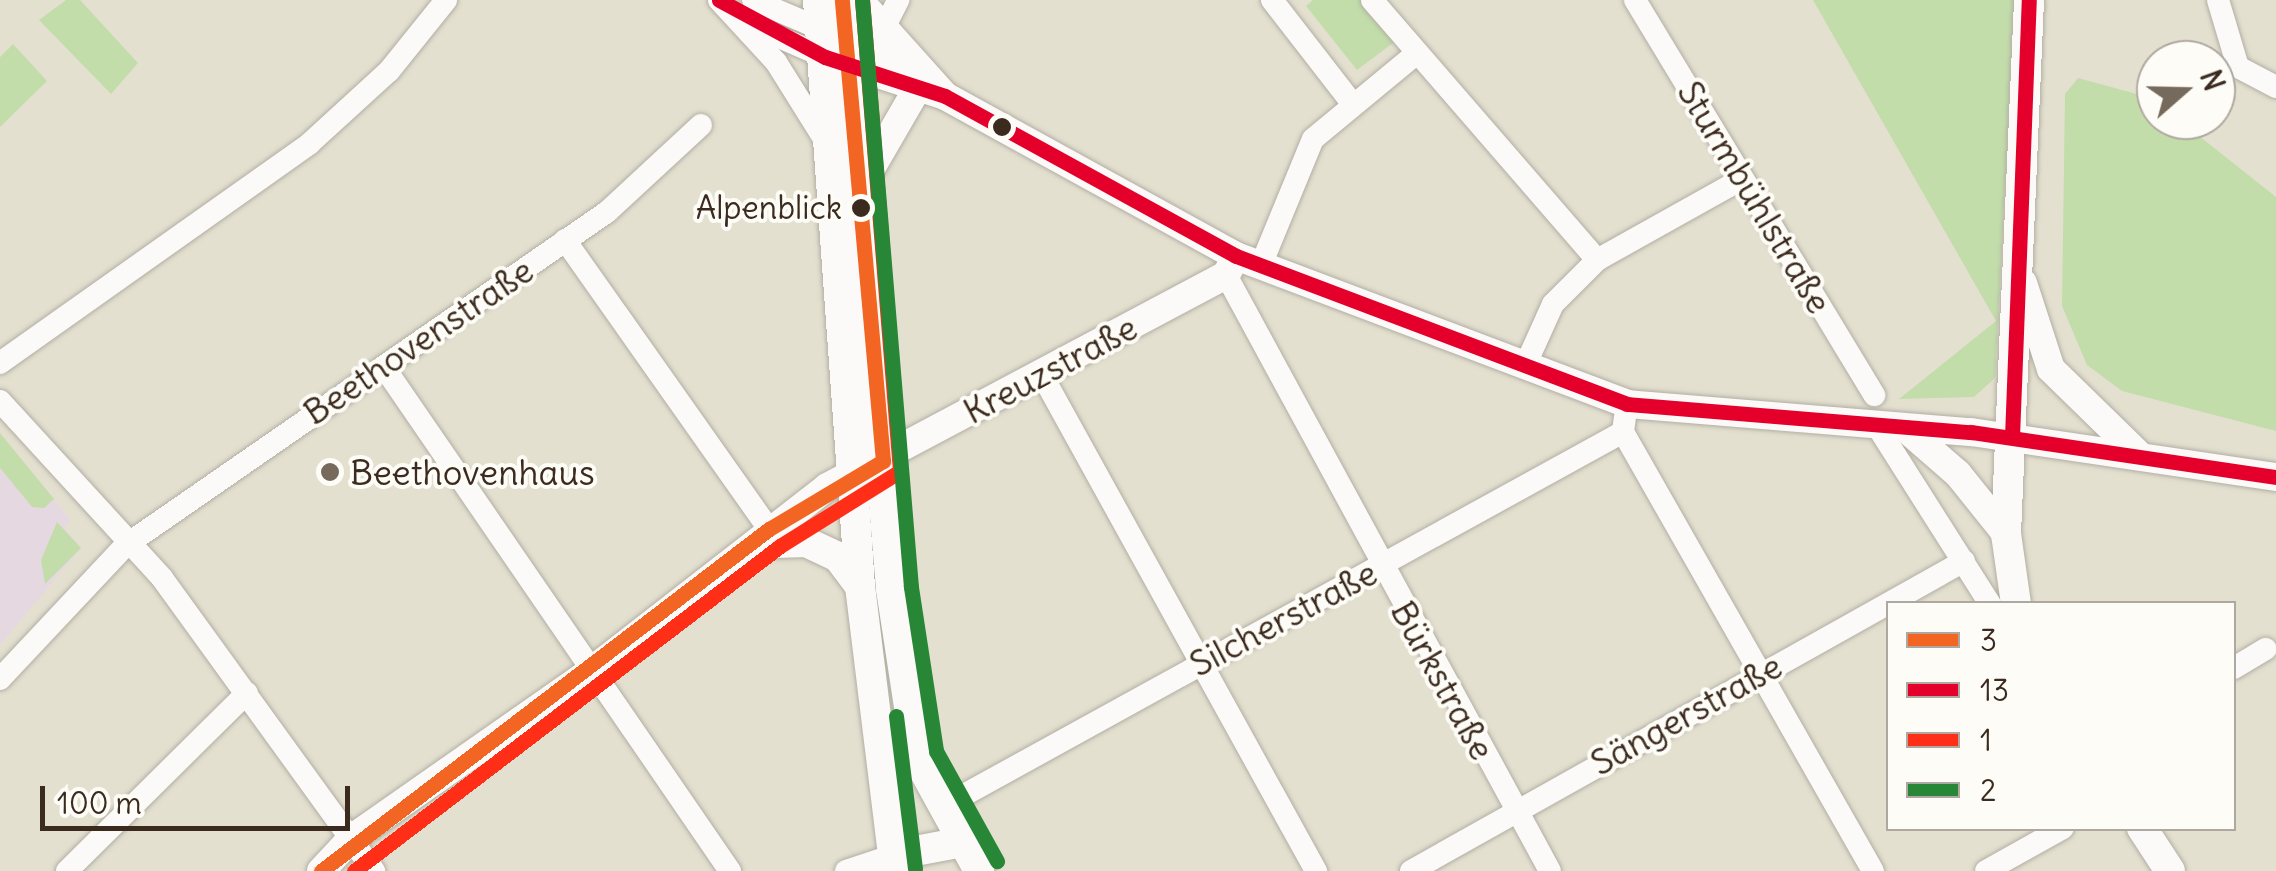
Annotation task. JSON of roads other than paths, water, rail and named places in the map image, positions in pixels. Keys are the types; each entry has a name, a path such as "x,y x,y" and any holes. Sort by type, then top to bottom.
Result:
{"main road":[{"path":"842,0 833,39 835,158 860,586 894,863 962,842"},
{"path":"2016,601 2006,534 2024,283 2029,0"},
{"path":"833,39 862,184 883,461 917,758 979,871"},
{"path":"772,536 806,542 838,557 860,586"},
{"path":"2144,831 2170,871"}],"street":[{"path":"0,363 310,144 389,71 446,0"},
{"path":"719,0 833,39 917,79 1241,265 1627,404 2012,438 2136,453 2276,477"},
{"path":"859,0 917,79"},
{"path":"883,30 898,0"},
{"path":"1272,0 1352,103"},
{"path":"1372,0 1597,260"},
{"name":"Sturmbühlstraße","path":"1635,0 1874,395"},
{"path":"2218,0 2238,67 2276,87"},
{"path":"749,11 835,158"},
{"path":"1241,265 1313,139 1352,103 1418,53"},
{"path":"862,184 917,79"},
{"name":"Beethovenstraße","path":"0,679 126,545 386,370 565,240 701,125"},
{"path":"1526,366 1553,304 1597,260 1742,179"},
{"path":"565,240 772,536"},
{"name":"Kreuzstraße","path":"321,871 351,839 591,671 855,476 1241,265"},
{"name":"Bürkstraße","path":"1241,265 1380,566 1550,871"},
{"path":"2024,283 2052,369 2136,453"},
{"path":"386,370 730,871"},
{"path":"1042,375 1316,871"},
{"path":"0,401 126,545 162,578 374,871"},
{"path":"1627,404 1623,432 1874,871"},
{"path":"1877,426 1988,601"},
{"path":"1905,428 2006,534"},
{"name":"Silcherstraße","path":"944,806 1199,662 1623,432"},
{"name":"Sängerstraße","path":"1891,601 1964,561"},
{"name":"Sängerstraße","path":"1411,871 1886,604"},
{"path":"2236,667 2266,649"},
{"path":"67,871 246,693"},
{"path":"1986,871 2058,831"},
{"path":"846,871 894,863"}],"place":[{"name":"Alpenblick","path":"861,208"},
{"name":"Beethovenhaus","path":"330,472"}]}
